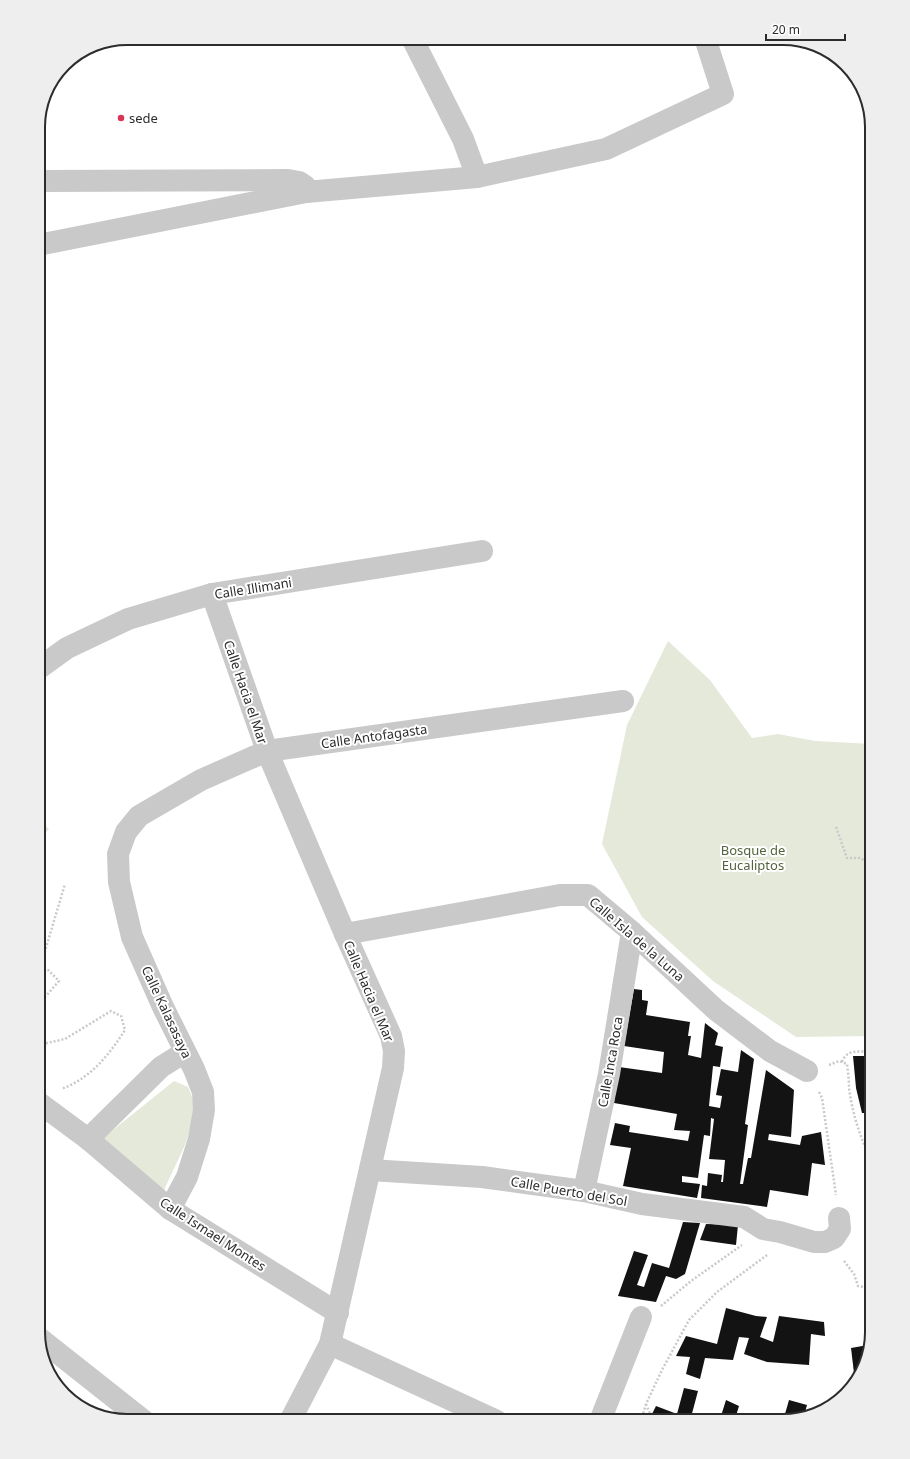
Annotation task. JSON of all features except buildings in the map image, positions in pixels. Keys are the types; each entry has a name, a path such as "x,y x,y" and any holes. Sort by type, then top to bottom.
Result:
{"street":[{"path":"416,45 463,139 477,176"},
{"path":"45,243 306,192 477,176 606,149 723,94 707,45"},
{"path":"45,181 288,180 299,182 305,186 306,192"},
{"name":"Calle Illimani","path":"45,663 67,648 128,619 212,594 482,551"},
{"name":"Calle Hacia el Mar","path":"212,594 267,751 345,934 391,1036 394,1051 393,1068 330,1344 294,1414"},
{"name":"Calle Antofagasta","path":"139,816 201,780 267,751 623,701"},
{"name":"Calle Kalasasaya","path":"139,816 126,832 118,854 119,882 132,937 162,1007 203,1092 204,1110 199,1139 187,1176 170,1209"},
{"name":"Calle Isla de la Luna","path":"345,934 560,895 588,895 632,932 716,1010 770,1051 807,1072"},
{"name":"Calle Inca Roca","path":"584,1191 609,1074 632,932"},
{"path":"88,1139 162,1067 185,1052"},
{"name":"Calle Ismael Montes","path":"45,1107 88,1139 170,1209 338,1313"},
{"name":"Calle Puerto del Sol","path":"370,1170 482,1177 584,1191 642,1204 744,1217 763,1229"},
{"path":"763,1229 780,1232 814,1242 825,1242 834,1238 840,1229 839,1218"},
{"path":"603,1414 640,1317"},
{"path":"46,1344 135,1414"},
{"path":"330,1344 482,1414"}],"path":[{"path":"836,827 847,858 861,858 865,862"},
{"path":"45,949 65,884"},
{"path":"45,969 48,970 59,981 45,997"},
{"path":"45,1043 65,1039 111,1010 122,1016 125,1030 113,1048 88,1075 58,1090"},
{"path":"842,1062 844,1056 849,1052 865,1052"},
{"path":"839,1218 822,1098 807,1072 839,1061 847,1064 849,1089 865,1148"},
{"path":"640,1317 660,1307 691,1281 763,1229"},
{"path":"643,1414 646,1404 665,1363 689,1320 716,1292 760,1259 781,1246 800,1243 802,1238"},
{"path":"825,1242 850,1267 858,1286 864,1287 865,1286"},
{"path":"646,1404 651,1414"}],"green space":[{"name":"Bosque de Eucaliptos","path":"668,641 710,680 752,738 778,734 815,741 865,744 865,1036 796,1037 713,981 642,917 602,844 627,725"},
{"path":"45,825 49,829 45,833"},
{"path":"174,1081 188,1087 198,1111 184,1147 164,1190 98,1142"}],"place":[{"name":"sede","path":"121,118"}]}
